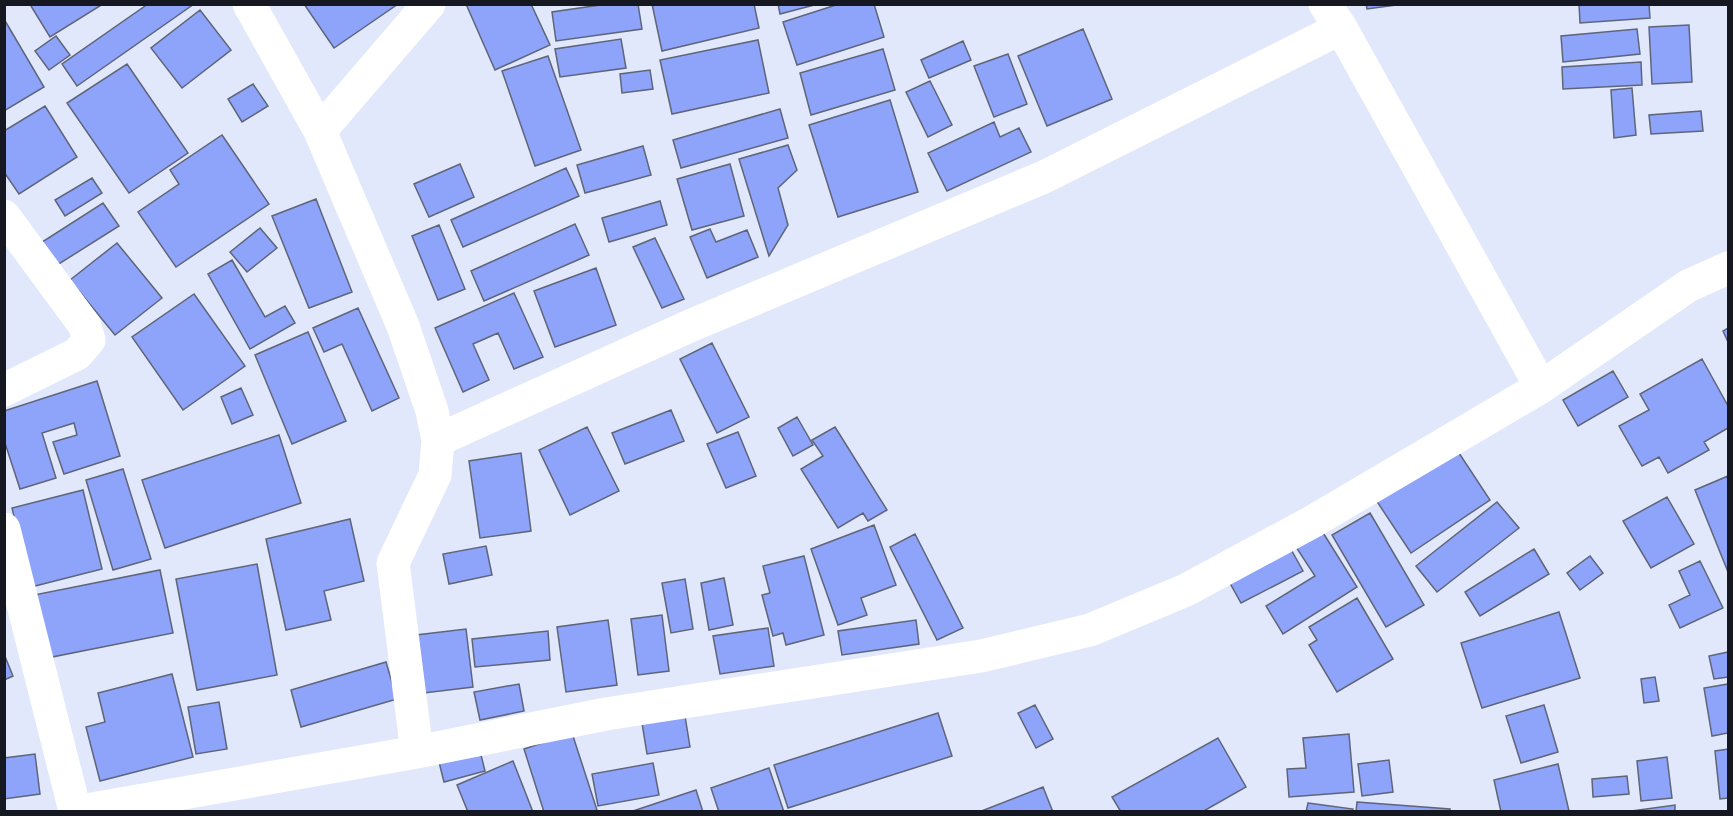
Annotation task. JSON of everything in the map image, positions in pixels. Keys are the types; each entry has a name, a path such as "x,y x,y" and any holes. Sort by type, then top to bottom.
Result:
{"street":[{"path":"249,4 320,131 403,326 432,411 438,440 435,475 393,563 417,752"},
{"path":"320,131 429,4"},
{"path":"438,440 692,326 1044,177 1333,16 1541,387"},
{"path":"4,216 85,326 89,340 77,354 4,390"},
{"path":"4,530 75,812 417,752 606,714 981,656 1090,630 1186,590 1312,522 1541,387 1688,286 1728,268"}],"building":[{"path":"33,4 103,4 50,37 31,6"},
{"path":"148,4 194,4 77,86 62,64"},
{"path":"304,4 398,4 334,48"},
{"path":"466,4 531,4 550,45 495,70"},
{"path":"607,4 638,4 642,29 556,41 552,12"},
{"path":"652,4 754,4 759,28 662,51"},
{"path":"778,4 818,4 780,14"},
{"path":"839,4 874,4 884,37 797,65 783,22"},
{"path":"1366,4 1404,4 1367,9"},
{"path":"1579,4 1649,4 1650,18 1580,23"},
{"path":"200,10 231,50 182,88 151,48"},
{"path":"4,19 44,87 4,111"},
{"path":"1689,25 1692,82 1652,84 1649,27"},
{"path":"1083,29 1112,99 1047,126 1018,56"},
{"path":"1637,29 1640,54 1563,62 1561,36"},
{"path":"56,36 70,55 49,70 35,51"},
{"path":"621,39 626,68 560,77 555,49"},
{"path":"758,40 769,93 672,114 660,60"},
{"path":"963,41 971,60 929,78 921,60"},
{"path":"883,49 895,90 811,115 800,73"},
{"path":"1008,54 1027,104 994,117 974,66"},
{"path":"548,56 581,150 535,166 502,71"},
{"path":"1641,62 1642,85 1563,89 1562,67"},
{"path":"127,64 188,153 129,193 67,103"},
{"path":"650,70 653,89 622,93 620,74"},
{"path":"930,81 952,125 928,137 906,92"},
{"path":"253,84 268,106 242,122 228,99"},
{"path":"1632,88 1636,135 1614,138 1611,90"},
{"path":"890,100 918,192 838,217 809,125"},
{"path":"45,106 77,157 19,194 4,172 4,131"},
{"path":"780,109 788,138 681,168 673,140"},
{"path":"1701,111 1703,131 1651,134 1649,115"},
{"path":"994,122 1000,137 1019,128 1031,152 947,191 928,153"},
{"path":"222,135 269,204 176,267 138,212 179,184 170,170"},
{"path":"788,145 797,170 778,188 788,225 769,256 739,159"},
{"path":"643,146 651,175 585,193 577,165"},
{"path":"460,164 474,197 429,217 414,184"},
{"path":"730,164 744,216 692,230 677,179"},
{"path":"566,168 579,196 463,247 451,220"},
{"path":"92,178 102,193 65,216 55,200"},
{"path":"316,199 352,292 309,308 272,216"},
{"path":"660,201 667,225 609,242 602,218"},
{"path":"103,203 119,226 54,267 39,244"},
{"path":"575,224 589,255 484,301 471,271"},
{"path":"439,225 465,289 438,300 412,236"},
{"path":"260,228 277,248 247,272 230,252"},
{"path":"710,229 716,242 747,230 758,257 707,278 690,237"},
{"path":"655,238 684,299 662,308 633,247"},
{"path":"117,243 162,298 115,335 70,280"},
{"path":"232,260 265,317 285,306 295,323 250,349 208,274"},
{"path":"596,268 616,325 555,347 534,291"},
{"path":"514,293 543,357 514,369 498,333 473,344 489,380 463,392 435,328"},
{"path":"194,294 245,366 183,410 132,337"},
{"path":"358,308 399,398 372,411 342,344 324,352 313,328"},
{"path":"1728,328 1728,342 1723,331"},
{"path":"308,332 346,421 292,444 255,355"},
{"path":"712,343 749,417 717,433 680,359"},
{"path":"1702,359 1728,406 1728,428 1704,442 1709,450 1668,473 1659,457 1642,466 1619,426 1649,410 1640,394"},
{"path":"1613,371 1628,397 1578,426 1563,400"},
{"path":"97,381 120,456 64,474 53,442 77,435 74,423 42,433 56,478 20,489 4,440 4,411"},
{"path":"241,388 253,415 232,424 221,397"},
{"path":"671,410 684,441 625,464 612,433"},
{"path":"797,417 813,445 793,456 778,428"},
{"path":"587,427 619,491 570,515 539,450"},
{"path":"835,427 887,510 868,521 863,513 838,528 801,469 823,456 812,440"},
{"path":"738,432 756,476 726,488 707,444"},
{"path":"279,435 301,503 165,548 142,480"},
{"path":"1455,447 1490,500 1411,553 1376,500"},
{"path":"521,453 531,531 480,538 469,461"},
{"path":"123,469 151,559 113,570 86,480"},
{"path":"1728,476 1728,572 1695,490"},
{"path":"83,490 102,569 31,587 12,508"},
{"path":"1667,497 1694,544 1651,568 1623,521"},
{"path":"1497,502 1519,528 1437,592 1416,566"},
{"path":"1370,513 1424,605 1386,627 1332,535"},
{"path":"350,519 364,581 324,591 331,620 286,630 266,539"},
{"path":"874,525 896,585 861,598 867,615 838,625 811,549"},
{"path":"1322,531 1357,587 1283,634 1266,606 1315,576 1296,547"},
{"path":"915,534 963,628 937,640 890,547"},
{"path":"1288,544 1303,571 1241,603 1226,576"},
{"path":"486,546 492,575 449,584 443,554"},
{"path":"1534,549 1549,574 1480,616 1465,592"},
{"path":"804,556 824,635 786,645 783,633 773,636 762,595 770,593 763,566"},
{"path":"1590,556 1603,573 1580,590 1567,573"},
{"path":"1700,561 1723,608 1680,628 1669,605 1690,595 1679,571"},
{"path":"257,564 277,675 197,690 176,579"},
{"path":"160,570 173,633 47,658 34,595"},
{"path":"724,578 733,625 709,630 701,583"},
{"path":"685,579 693,629 671,633 662,583"},
{"path":"1357,598 1393,659 1337,692 1309,645 1317,640 1309,627"},
{"path":"1559,612 1580,678 1482,708 1461,643"},
{"path":"662,615 669,671 638,675 631,619"},
{"path":"608,620 617,685 566,692 557,627"},
{"path":"916,620 919,644 842,655 838,631"},
{"path":"768,628 774,666 720,674 713,636"},
{"path":"466,629 473,687 424,693 416,635"},
{"path":"548,631 550,660 475,667 472,639"},
{"path":"1728,652 1728,677 1714,679 1709,656"},
{"path":"4,654 13,676 4,680"},
{"path":"386,662 397,699 301,727 291,690"},
{"path":"172,674 193,757 100,781 86,727 105,722 98,693"},
{"path":"1655,677 1659,701 1644,703 1641,679"},
{"path":"519,684 524,711 480,720 474,692"},
{"path":"1728,684 1728,733 1712,736 1704,688"},
{"path":"219,702 227,749 196,754 188,707"},
{"path":"1035,705 1053,739 1036,748 1018,713"},
{"path":"1544,705 1558,752 1521,763 1506,716"},
{"path":"938,713 952,756 788,808 774,765"},
{"path":"685,716 690,747 647,754 642,723"},
{"path":"572,733 597,810 544,812 524,749"},
{"path":"1349,734 1354,792 1289,797 1287,769 1306,768 1303,738"},
{"path":"1218,738 1246,787 1202,812 1121,812 1112,797"},
{"path":"1728,749 1728,798 1720,799 1715,751"},
{"path":"480,751 485,771 444,782 439,762"},
{"path":"35,754 40,794 4,799 4,758"},
{"path":"1667,757 1672,798 1641,801 1637,761"},
{"path":"1389,760 1393,792 1362,796 1358,764"},
{"path":"513,761 533,812 468,812 457,785"},
{"path":"653,763 659,795 598,806 592,774"},
{"path":"1558,764 1569,811 1501,812 1494,780"},
{"path":"769,768 784,812 719,812 711,788"},
{"path":"1627,776 1629,794 1593,797 1592,779"},
{"path":"1043,787 1053,812 979,812"},
{"path":"696,790 703,812 630,812"},
{"path":"1357,802 1450,809 1450,812 1356,812"},
{"path":"1308,803 1353,809 1352,812 1306,812"},
{"path":"1675,805 1675,812 1624,812"}]}
